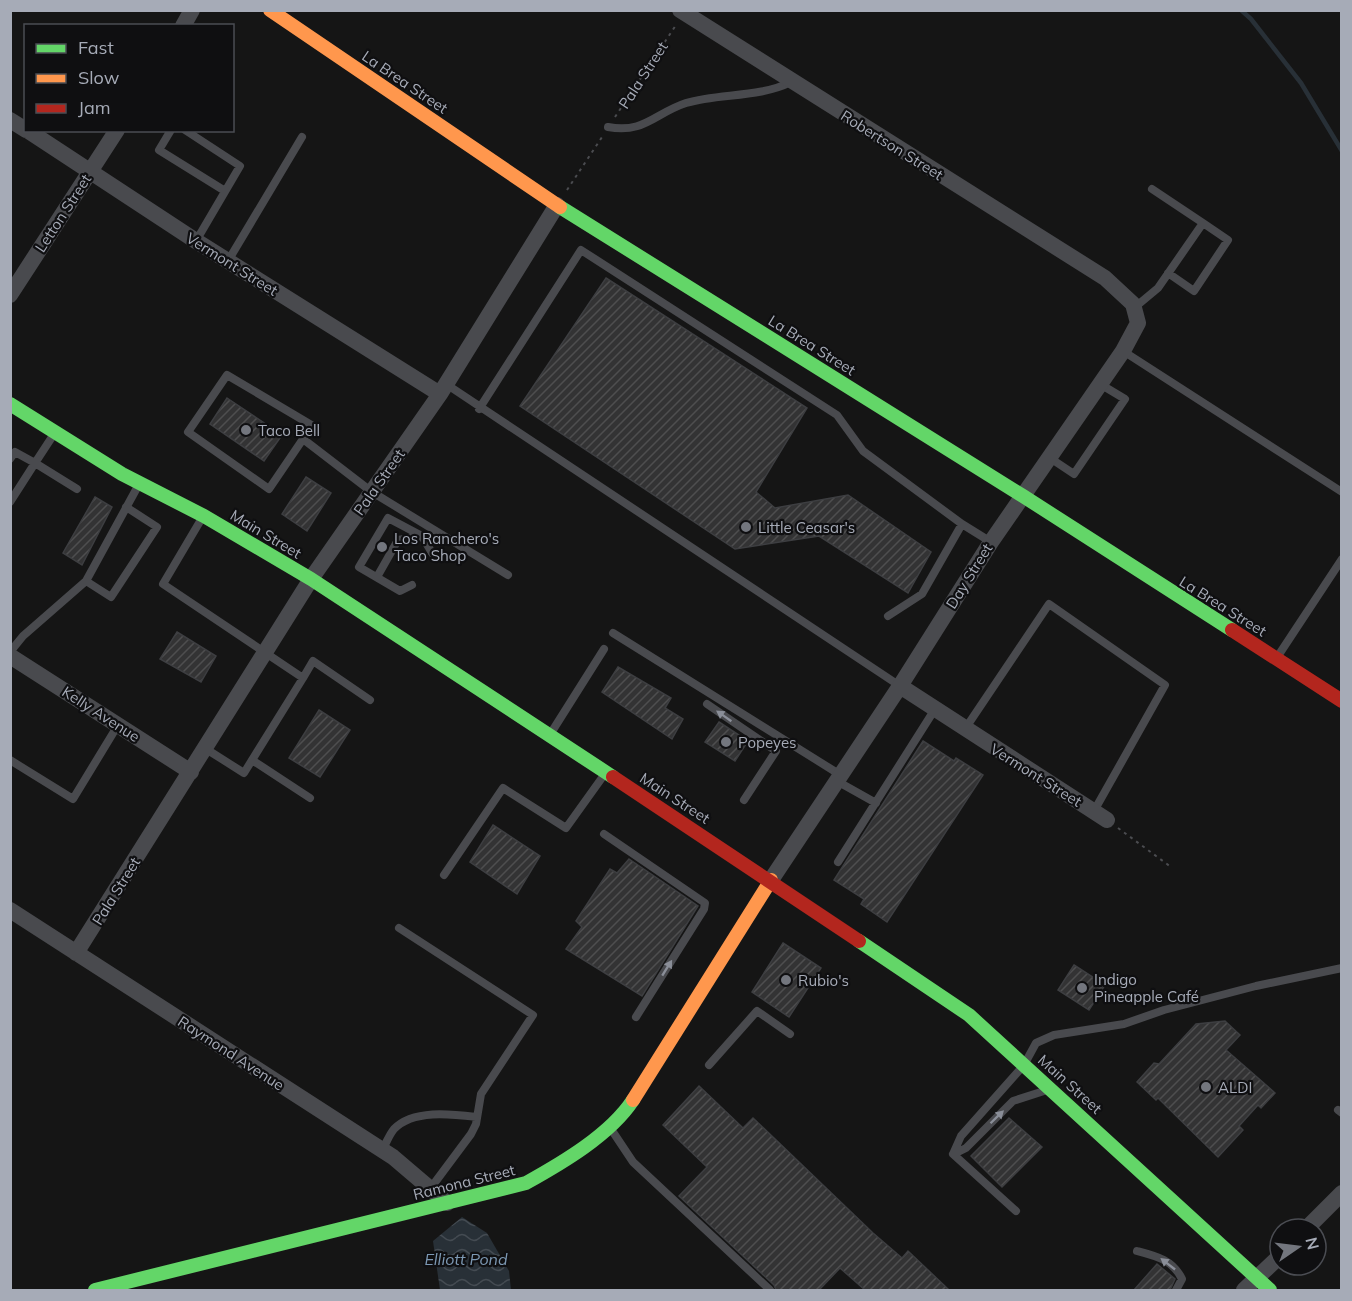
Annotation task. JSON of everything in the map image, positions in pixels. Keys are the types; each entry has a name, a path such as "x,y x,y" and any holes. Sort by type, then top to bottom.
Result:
{"main road":[{"name":"La Brea Street","path":"270,10 557,205 1023,496 1341,701"},
{"name":"Main Street","path":"10,404 140,483 204,516 311,579 771,880 969,1015 1264,1285"},
{"name":"Ramona Street","path":"95,1290 526,1183 572,1158 626,1110 771,880"}],"street":[{"path":"184,24 192,10"},
{"name":"Robertson Street","path":"682,12 1105,278 1134,308"},
{"name":"Vermont Street","path":"10,120 24,129"},
{"name":"Vermont Street","path":"29,132 195,241 443,389"},
{"name":"Letton Street","path":"10,295 116,132"},
{"name":"Pala Street","path":"76,953 311,579 443,389 557,205"},
{"name":"Day Street","path":"771,880 837,777 900,686 991,542 1123,351 1138,323 1134,308"},
{"name":"Kelly Avenue","path":"10,654 191,772"},
{"name":"Vermont Street","path":"900,686 1100,816"},
{"name":"Raymond Avenue","path":"10,910 382,1150 447,1203"},
{"path":"1317,1217 1341,1192"},
{"path":"1244,1290 1264,1285"}],"lane":[{"path":"608,127 628,130 641,127 683,104 762,91 791,82"},
{"path":"170,132 159,150 225,191"},
{"path":"188,132 240,166 195,241"},
{"path":"228,261 302,137"},
{"path":"1152,189 1228,240 1194,291 1168,273"},
{"path":"1134,308 1158,288 1203,223"},
{"path":"479,409 581,250 837,415 863,451 962,524 991,542"},
{"path":"1123,351 1341,492"},
{"path":"227,375 313,426 303,439 269,489 188,432 227,375"},
{"path":"1050,458 1074,474 1125,399 1099,384"},
{"path":"443,389 479,409 900,686"},
{"path":"10,502 56,432"},
{"path":"303,439 372,492 508,575"},
{"path":"10,459 15,452 77,489"},
{"path":"10,654 23,636 86,581 140,483"},
{"path":"86,581 111,597 157,527 126,507"},
{"path":"204,516 163,584 303,678"},
{"path":"412,585 400,591 359,567 388,518 422,536 432,553"},
{"path":"888,616 922,594 962,524"},
{"path":"377,577 398,540 422,536"},
{"path":"1276,659 1341,559"},
{"path":"964,729 1049,604 1165,685 1100,816"},
{"path":"613,633 876,803"},
{"path":"549,736 604,649"},
{"path":"206,749 244,773 313,661 370,700"},
{"path":"707,704 776,751 744,800"},
{"path":"838,862 935,709"},
{"path":"10,760 73,799 118,725"},
{"path":"252,760 310,798"},
{"path":"444,875 503,788 566,828 606,772"},
{"path":"604,834 705,903 704,909 636,1017"},
{"path":"399,928 533,1015 482,1095 471,1134 430,1189"},
{"path":"953,1154 961,1136 1024,1065 1036,1043 1054,1035 1124,1024 1164,1010 1256,986 1341,968"},
{"path":"709,1065 757,1011 790,1035"},
{"path":"953,1154 966,1148 1013,1101 1051,1089"},
{"path":"382,1150 394,1130 404,1122 418,1117 459,1115 477,1117"},
{"path":"609,1125 633,1162 770,1290"},
{"path":"953,1154 1016,1211"},
{"path":"1137,1251 1167,1261 1179,1272 1182,1279 1176,1290"}],"path":[{"name":"Pala Street","path":"557,205 682,12"},
{"path":"1100,816 1171,867"}],"water":[{"name":"Elliott Pond","path":"462,1217 487,1233 509,1271 511,1290 440,1290 433,1241"}],"building":[{"path":"606,278 807,408 756,492 775,508 848,495 931,552 908,593 819,536 735,549 520,406"},
{"name":"Taco Bell","path":"227,398 282,435 264,461 210,424"},
{"path":"306,477 331,493 307,531 282,514"},
{"path":"95,497 112,507 82,565 63,553"},
{"path":"177,632 216,656 201,682 160,659"},
{"path":"618,667 671,698 665,708 683,719 672,739 602,692"},
{"path":"319,710 350,730 320,777 289,758"},
{"name":"Popeyes","path":"719,722 748,741 735,761 705,742"},
{"path":"923,741 954,761 956,758 983,775 887,922 861,904 864,899 834,880"},
{"path":"493,825 540,856 517,894 470,862"},
{"path":"629,859 698,906 642,996 566,949 582,927 576,921 610,869 617,873"},
{"name":"Rubio's","path":"783,943 821,968 789,1017 752,992"},
{"name":"Indigo Pineapple Café","path":"1074,965 1105,985 1089,1010 1058,990"},
{"name":"ALDI","path":"1225,1021 1240,1035 1226,1050 1275,1093 1261,1108 1258,1105 1239,1126 1243,1130 1218,1157 1158,1098 1156,1100 1137,1082 1154,1063 1159,1064 1196,1024"},
{"path":"699,1086 743,1128 753,1118 873,1233 902,1258 908,1251 949,1290 865,1290 840,1268 819,1290 776,1290 774,1285 679,1196 707,1167 663,1125"},
{"path":"1009,1118 1042,1147 1002,1187 971,1156"},
{"path":"1157,1264 1175,1279 1170,1290 1134,1290"}],"waterway":[{"path":"1241,10 1251,19 1301,83 1342,151"}],"traffic: fast":[{"path":"560,207 1023,496 1232,630"},
{"path":"10,404 122,474 204,516 311,579 613,777"},
{"path":"859,941 969,1015 1270,1290"},
{"path":"95,1290 526,1183 570,1157 599,1136 612,1125 633,1100"}],"traffic: slow":[{"path":"270,10 560,207"},
{"path":"633,1100 771,880"}],"traffic: jam":[{"path":"1232,630 1342,701"},
{"path":"613,777 859,941"}],"place":[{"name":"Taco Bell","path":"246,430"},
{"name":"Little Ceasar's","path":"746,527"},
{"name":"Los Ranchero's Taco Shop","path":"382,547"},
{"name":"Popeyes","path":"726,742"},
{"name":"Rubio's","path":"786,980"},
{"name":"Indigo Pineapple Café","path":"1082,988"},
{"name":"ALDI","path":"1206,1087"}]}
